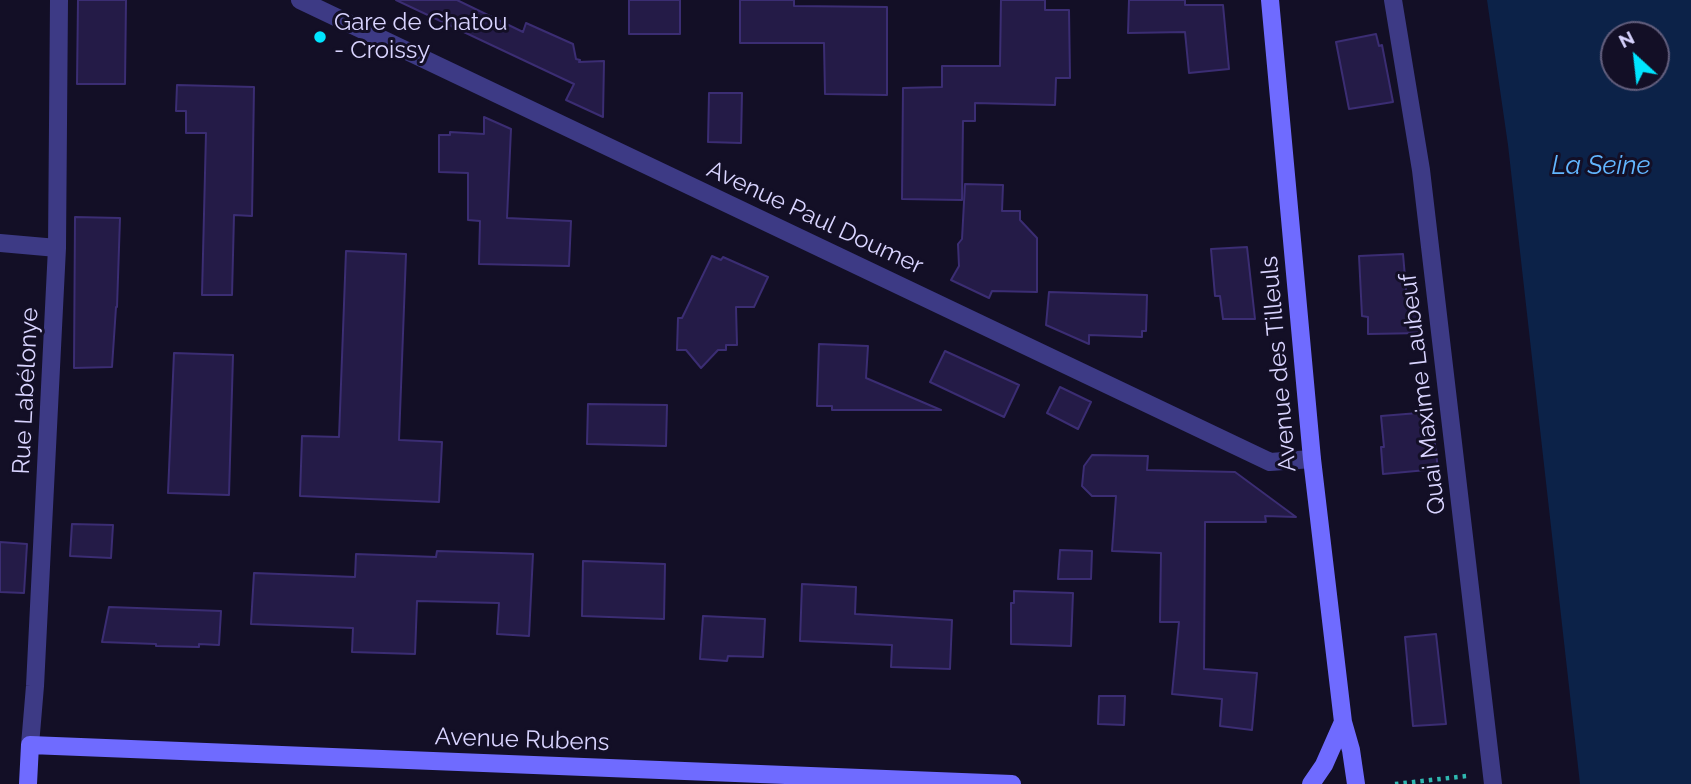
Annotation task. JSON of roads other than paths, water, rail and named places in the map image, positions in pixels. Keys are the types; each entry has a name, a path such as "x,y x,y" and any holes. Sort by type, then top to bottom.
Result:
{"main road":[{"name":"Avenue des Tilleuls","path":"1270,0 1312,459 1343,722 1356,784"},
{"path":"1311,784 1324,765 1343,722"},
{"name":"Rue Labélonye","path":"28,784 30,745"},
{"name":"Avenue Rubens","path":"30,745 1012,784"}],"street":[{"name":"Rue Labélonye","path":"30,745 57,248 59,0"},
{"name":"Avenue Paul Doumer","path":"300,0 1270,462 1312,459"},
{"name":"Quai Maxime Laubeuf","path":"1393,0 1421,170 1492,779"},
{"path":"0,243 57,248"}],"water":[{"name":"La Seine","path":"1487,0 1691,0 1691,784 1580,784 1508,145"}],"place":[{"name":"Gare de Chatou - Croissy","path":"320,37"}]}
